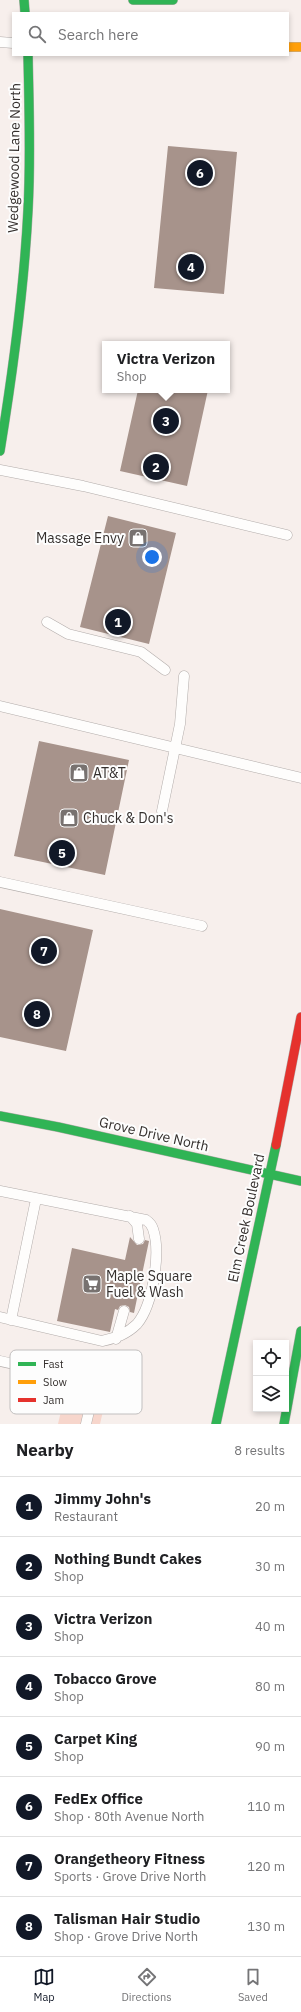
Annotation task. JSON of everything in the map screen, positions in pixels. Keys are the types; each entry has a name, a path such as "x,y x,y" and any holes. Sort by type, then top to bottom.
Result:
{"street":[{"path":"24,0 25,12"},
{"path":"134,0 173,0"},
{"path":"289,47 301,47"},
{"name":"Wedgewood Lane North","path":"0,451 3,415 16,356 27,231 29,168 28,56"},
{"name":"Elm Creek Boulevard","path":"216,1424 270,1174 301,1017"},
{"path":"15,1109 58,1127"},
{"name":"Grove Drive North","path":"0,1116 58,1127 301,1182"},
{"path":"284,1424 301,1331"}],"lane":[{"path":"0,42 12,43"},
{"path":"0,470 83,486 286,534"},
{"path":"47,622 68,634 141,652 165,670"},
{"path":"162,811 180,724 184,676"},
{"path":"0,706 301,778"},
{"path":"0,882 202,926"},
{"path":"0,1191 146,1220 153,1227 156,1240 156,1266 147,1305 138,1322 127,1333 116,1338 102,1341 0,1317"},
{"path":"11,1320 36,1199"},
{"path":"130,1216 137,1224 139,1239"},
{"path":"116,1338 124,1311"},
{"path":"0,1361 10,1363"},
{"path":"86,1424 88,1414"}],"shaded area":[{"path":"60,1414 102,1414 100,1424 58,1424"}],"building":[{"path":"168,146 237,152 224,294 154,288"},
{"path":"137,393 207,393 187,486 120,471"},
{"path":"108,516 176,533 149,644 80,627"},
{"path":"39,741 129,760 105,875 14,856"},
{"path":"0,909 93,930 66,1051 0,1037"},
{"name":"Maple Square Fuel & Wash","path":"130,1237 137,1245 143,1244 145,1240 149,1241 134,1313 130,1312 129,1307 125,1305 120,1306 118,1310 115,1309 110,1332 57,1321 72,1248 125,1260"}],"traffic: fast":[{"path":"24,0 25,12"},
{"path":"133,0 173,0"},
{"path":"0,451 24,271 28,210 30,132 28,56"},
{"path":"0,1116 58,1127 301,1181"},
{"path":"216,1424 276,1145"},
{"path":"284,1424 301,1331"}],"traffic: slow":[{"path":"289,47 301,47"}],"traffic: jam":[{"path":"276,1145 301,1017"}],"place":[{"name":"FedEx Office","path":"200,173"},
{"name":"Tobacco Grove","path":"191,267"},
{"name":"Victra Verizon","path":"166,421"},
{"name":"Nothing Bundt Cakes","path":"156,467"},
{"name":"Massage Envy","path":"138,538"},
{"name":"Jimmy John's","path":"118,622"},
{"name":"AT&T","path":"79,773"},
{"name":"Chuck & Don's","path":"69,818"},
{"name":"Carpet King","path":"62,853"},
{"name":"Orangetheory Fitness","path":"44,951"},
{"name":"Talisman Hair Studio","path":"37,1014"},
{"name":"Maple Square Fuel & Wash","path":"92,1284"}]}
